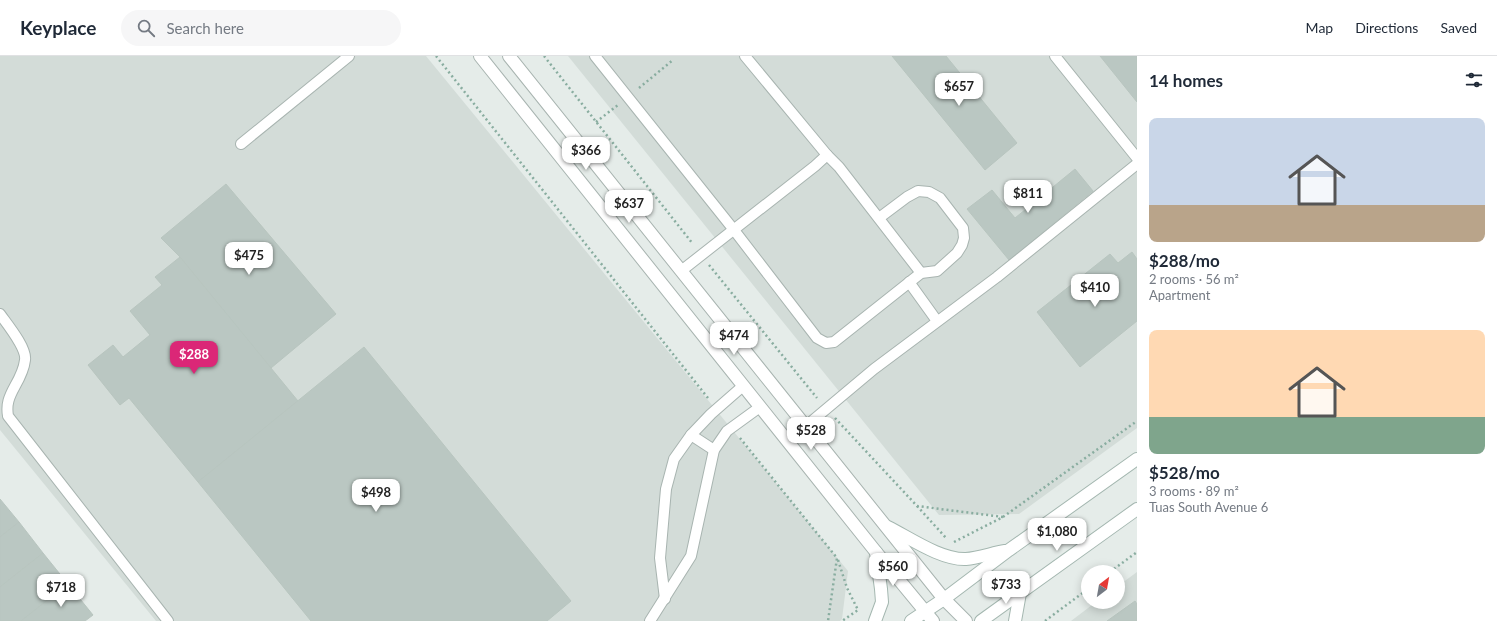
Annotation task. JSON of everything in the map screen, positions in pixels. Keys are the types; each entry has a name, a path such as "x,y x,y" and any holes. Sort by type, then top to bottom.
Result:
{"street":[{"path":"480,56 876,552 933,621"},
{"path":"509,56 944,599 966,621"},
{"path":"911,621 944,599 1009,550 1137,459"},
{"path":"981,621 1137,509"},
{"path":"888,528 934,551 948,556 965,559 1009,550"},
{"path":"875,621 882,602 876,552"},
{"path":"1015,621 1020,593"}],"lane":[{"path":"241,144 349,56"},
{"path":"595,56 734,230 817,338 826,343 834,342 921,273 937,271 956,253 962,245 964,238 963,228 940,198 929,192 918,191 907,197 879,218"},
{"path":"746,56 827,155 840,168 921,273"},
{"path":"1055,56 1137,158"},
{"path":"681,271 827,155"},
{"path":"806,426 874,368 996,277 1137,164"},
{"path":"909,282 937,321"},
{"path":"0,314 20,342 26,359 19,378 8,398 8,416 168,621"},
{"path":"665,599 660,558 666,489 674,459 690,435 743,386"},
{"path":"650,621 691,556 714,450 727,431 760,407"},
{"path":"690,435 714,450"}],"path":[{"path":"436,56 717,409"},
{"path":"544,56 701,255 826,409 951,543 1002,517 1137,421"},
{"path":"732,428 837,558 847,588 858,610 842,621"},
{"path":"917,506 1002,517"},
{"path":"1119,565 1137,552"},
{"path":"828,621 837,558"},
{"path":"1045,621 1081,594"}],"shaded area":[{"path":"0,56 426,56 848,571 842,619 840,621 156,621 0,430"},
{"path":"568,56 1137,56 1137,428 1019,514 939,515"},
{"path":"1137,572 1137,621 1071,621 1087,609 1125,609 1125,581"}],"building":[{"path":"892,56 946,56 1017,143 985,170"},
{"path":"1100,56 1137,56 1137,102"},
{"path":"1075,169 1093,191 1009,260 967,209 992,190 1015,218"},
{"path":"226,184 336,314 271,368 180,257 161,238"},
{"path":"1132,252 1137,259 1137,321 1080,367 1037,312 1110,254 1118,263"},
{"path":"180,257 298,401 198,482 129,398 120,405 88,365 113,345 123,357 150,335 130,311 162,285 155,277"},
{"path":"364,347 571,601 547,621 311,621 198,482"},
{"path":"0,499 19,522 0,537"},
{"path":"19,522 43,553 0,587 0,537"},
{"path":"43,553 68,584 21,621 0,621 0,587"},
{"path":"68,584 93,615 85,621 21,621"},
{"path":"1135,601 1137,604 1137,621 1107,621 1125,609"}]}
